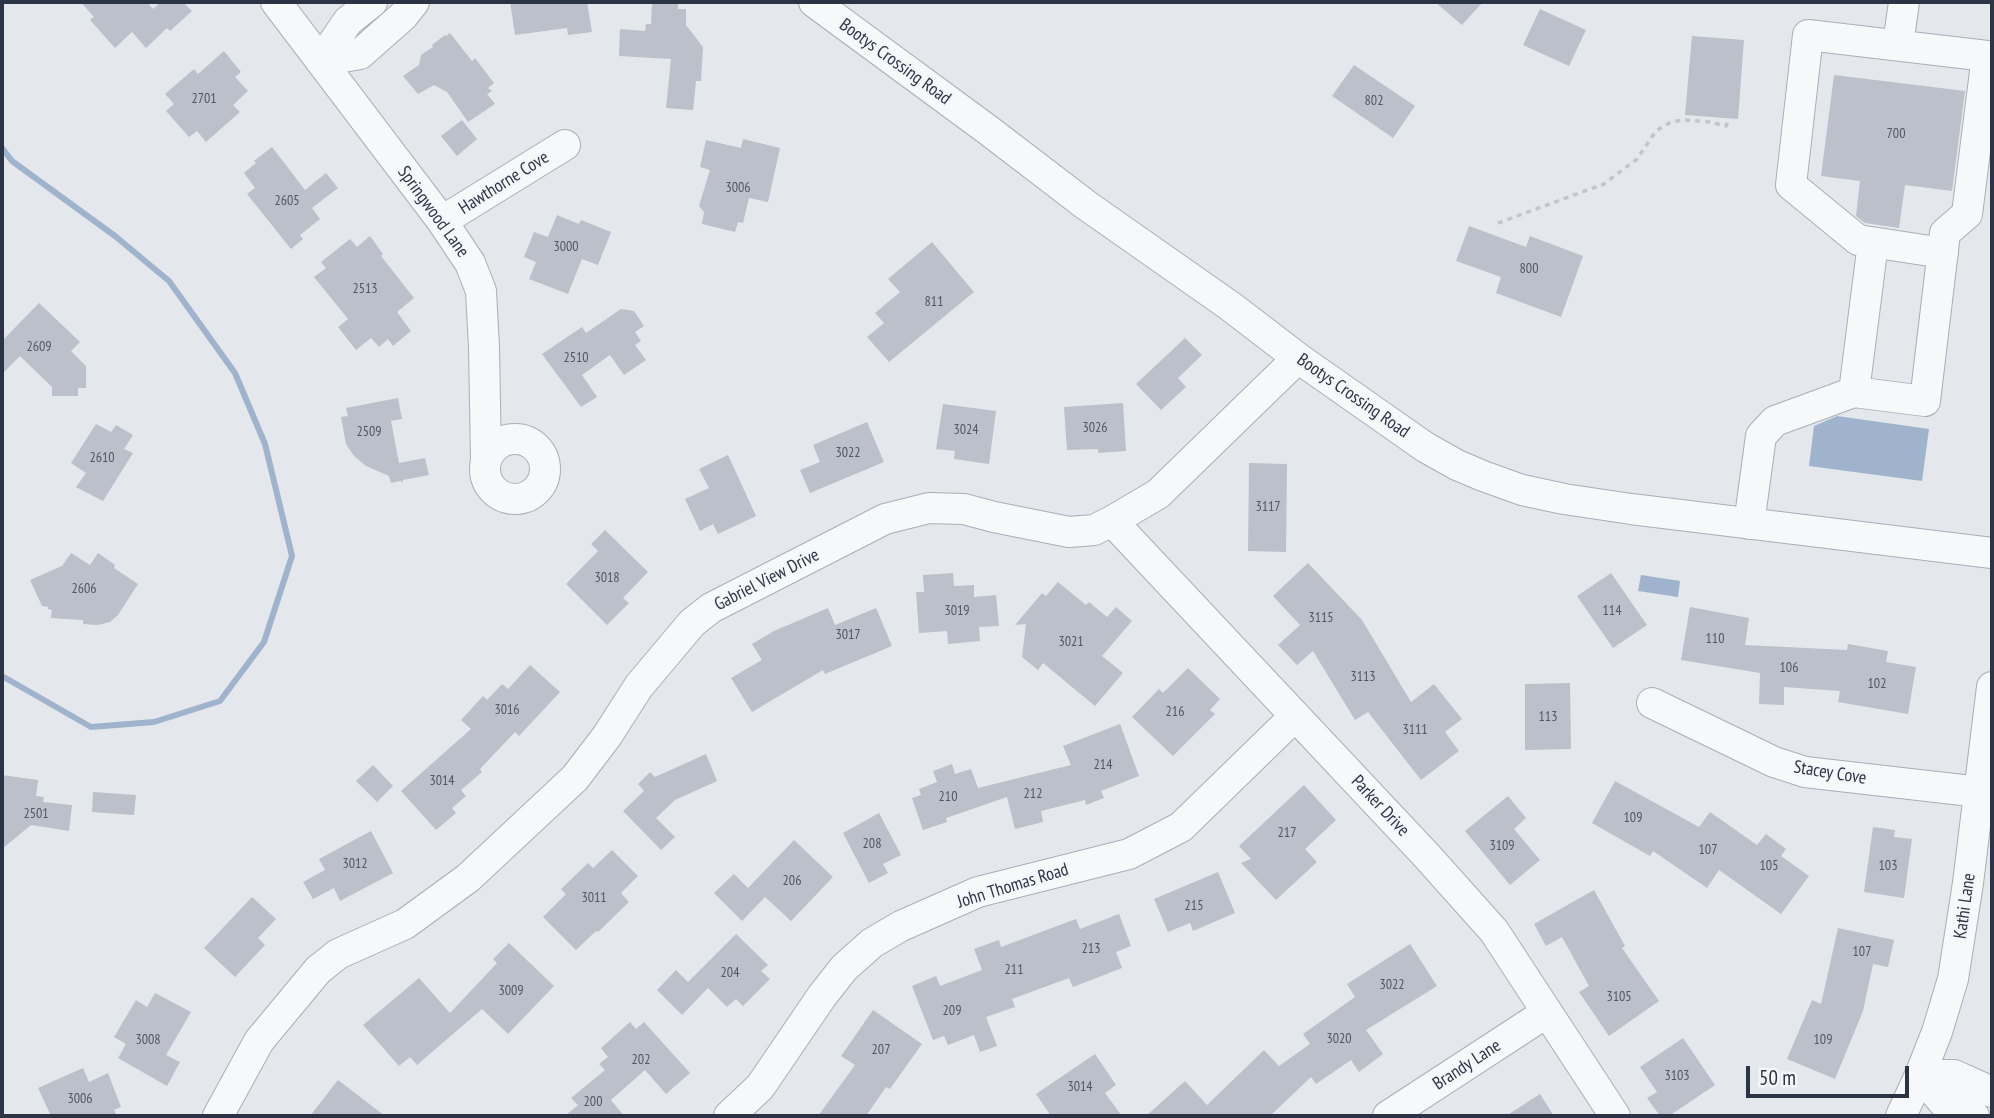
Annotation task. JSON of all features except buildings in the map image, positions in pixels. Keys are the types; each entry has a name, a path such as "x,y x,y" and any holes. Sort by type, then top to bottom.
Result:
{"street":[{"name":"Springwood Lane","path":"276,2 470,262 481,291 486,460"},
{"path":"321,61 348,21 372,2"},
{"path":"321,61 360,54 403,16 414,2"},
{"name":"Bootys Crossing Road","path":"814,2 1086,205 1230,306 1298,358 1426,447 1483,477 1522,490 1564,499 1992,553"},
{"path":"1898,46 1903,2"},
{"path":"1749,524 1761,436 1775,421 1854,392 1925,401 1943,253 1945,233 1967,214 1987,56 1808,35 1791,185 1858,240 1943,253"},
{"name":"Hawthorne Cove","path":"442,221 565,145"},
{"path":"1854,392 1873,243"},
{"name":"Gabriel View Drive","path":"218,1116 259,1041 318,970 338,954 405,924 468,878 575,778 607,736 639,686 692,623 711,608 886,519 929,508 964,509 1069,532 1094,530 1158,494 1298,358"},
{"name":"Parker Drive","path":"1112,522 1426,855 1494,931 1615,1116"},
{"name":"Kathi Lane","path":"1901,1116 1937,1032 1953,979 1962,932 1992,687"},
{"name":"Stacey Cove","path":"1652,704 1774,762 1805,772 1980,792"},
{"name":"John Thomas Road","path":"729,1116 760,1087 844,968 872,943 901,926 978,892 1129,853 1181,827 1295,716"},
{"name":"Brandy Lane","path":"1388,1116 1546,1013"},
{"path":"1920,1075 1954,1075 1992,1092"},
{"path":"1920,1075 1944,1103 1974,1116"}],"path":[{"path":"1498,223 1604,184 1637,159 1656,131 1671,122 1684,120 1726,126 1728,119"}],"water":[{"path":"1837,416 1929,429 1922,481 1809,466 1814,426"},
{"path":"1641,575 1680,581 1678,597 1638,591"}],"waterway":[{"path":"2,148 12,161 115,236 169,281 235,373 265,444 292,556 264,642 220,701 154,722 91,727 2,676"}]}
